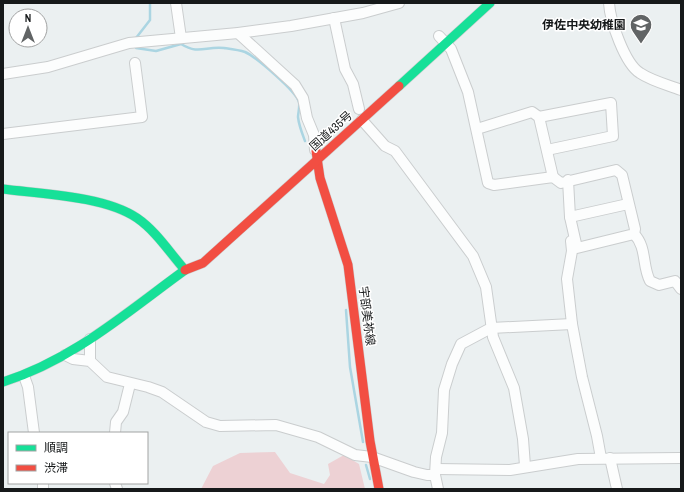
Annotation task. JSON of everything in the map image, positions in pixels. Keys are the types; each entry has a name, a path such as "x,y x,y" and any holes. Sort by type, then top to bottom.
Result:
{"main road":[{"name":"国道435号","path":"185,270 203,263 362,120 441,38 490,3"},
{"name":"国道435号","path":"185,270 197,256 362,106"},
{"name":"宇部美祢線","path":"315,150 320,178 348,265 372,457 379,489"},
{"path":"3,189 102,204 124,211 138,219 151,231 185,270 90,339 65,355 24,376 3,382"}],"street":[{"path":"176,3 182,38"},
{"path":"3,74 62,64 128,43 238,34 363,13 400,3"},
{"path":"609,3 613,29 632,66 639,73 645,76 681,90"},
{"path":"334,18 345,69 362,106"},
{"path":"238,34 295,85 303,98 306,118 314,134 315,150"},
{"path":"441,38 451,49 468,92 488,183 494,185 553,177"},
{"path":"3,134 142,117 135,62"},
{"path":"539,117 611,103 613,136 547,150"},
{"path":"477,129 532,112 539,117 553,177 561,183 568,180 586,178 616,170 622,175 635,229 634,234 645,254 647,276 650,281 659,285 675,280 681,289"},
{"path":"362,120 385,146 395,151 473,256 486,287 491,328 514,388 523,439 525,466"},
{"path":"568,180 570,217 577,248 634,234"},
{"path":"570,217 628,204"},
{"path":"572,229 570,234 572,251 567,279 572,324 582,377 597,436 617,489"},
{"path":"438,489 435,472 436,457 442,433 444,390 452,364 461,344 491,328 572,324"},
{"path":"90,339 90,361"},
{"path":"65,355 73,359 90,361 107,377 162,392 206,422 220,426 276,425 318,437 355,455 372,457 427,476 435,472 510,470 525,466 578,459 681,458"},
{"path":"24,376 28,387 34,432"},
{"path":"115,432 116,422 123,412 130,384"}],"shaded area":[{"path":"275,452 290,473 324,484 330,475 328,464 344,455 359,464 365,489 201,489 213,466 240,453"}],"waterway":[{"path":"136,38 150,20 150,3"},
{"path":"136,48 156,51 181,44 198,50 224,48 245,52 258,60 291,90 296,97 299,102 298,120 305,141"},
{"path":"346,310 350,367 363,442"},
{"path":"366,465 370,479"}],"traffic: fast":[{"path":"399,86 490,3"},
{"path":"3,189 91,200 124,211 144,223 185,270"},
{"path":"3,382 29,373 76,348 98,334 185,270"}],"traffic: jam":[{"path":"185,270 203,263 399,86"},
{"path":"316,151 320,178 348,265 370,441 379,489"}],"place":[{"name":"伊佐中央幼稚園","path":"641,44"}]}
